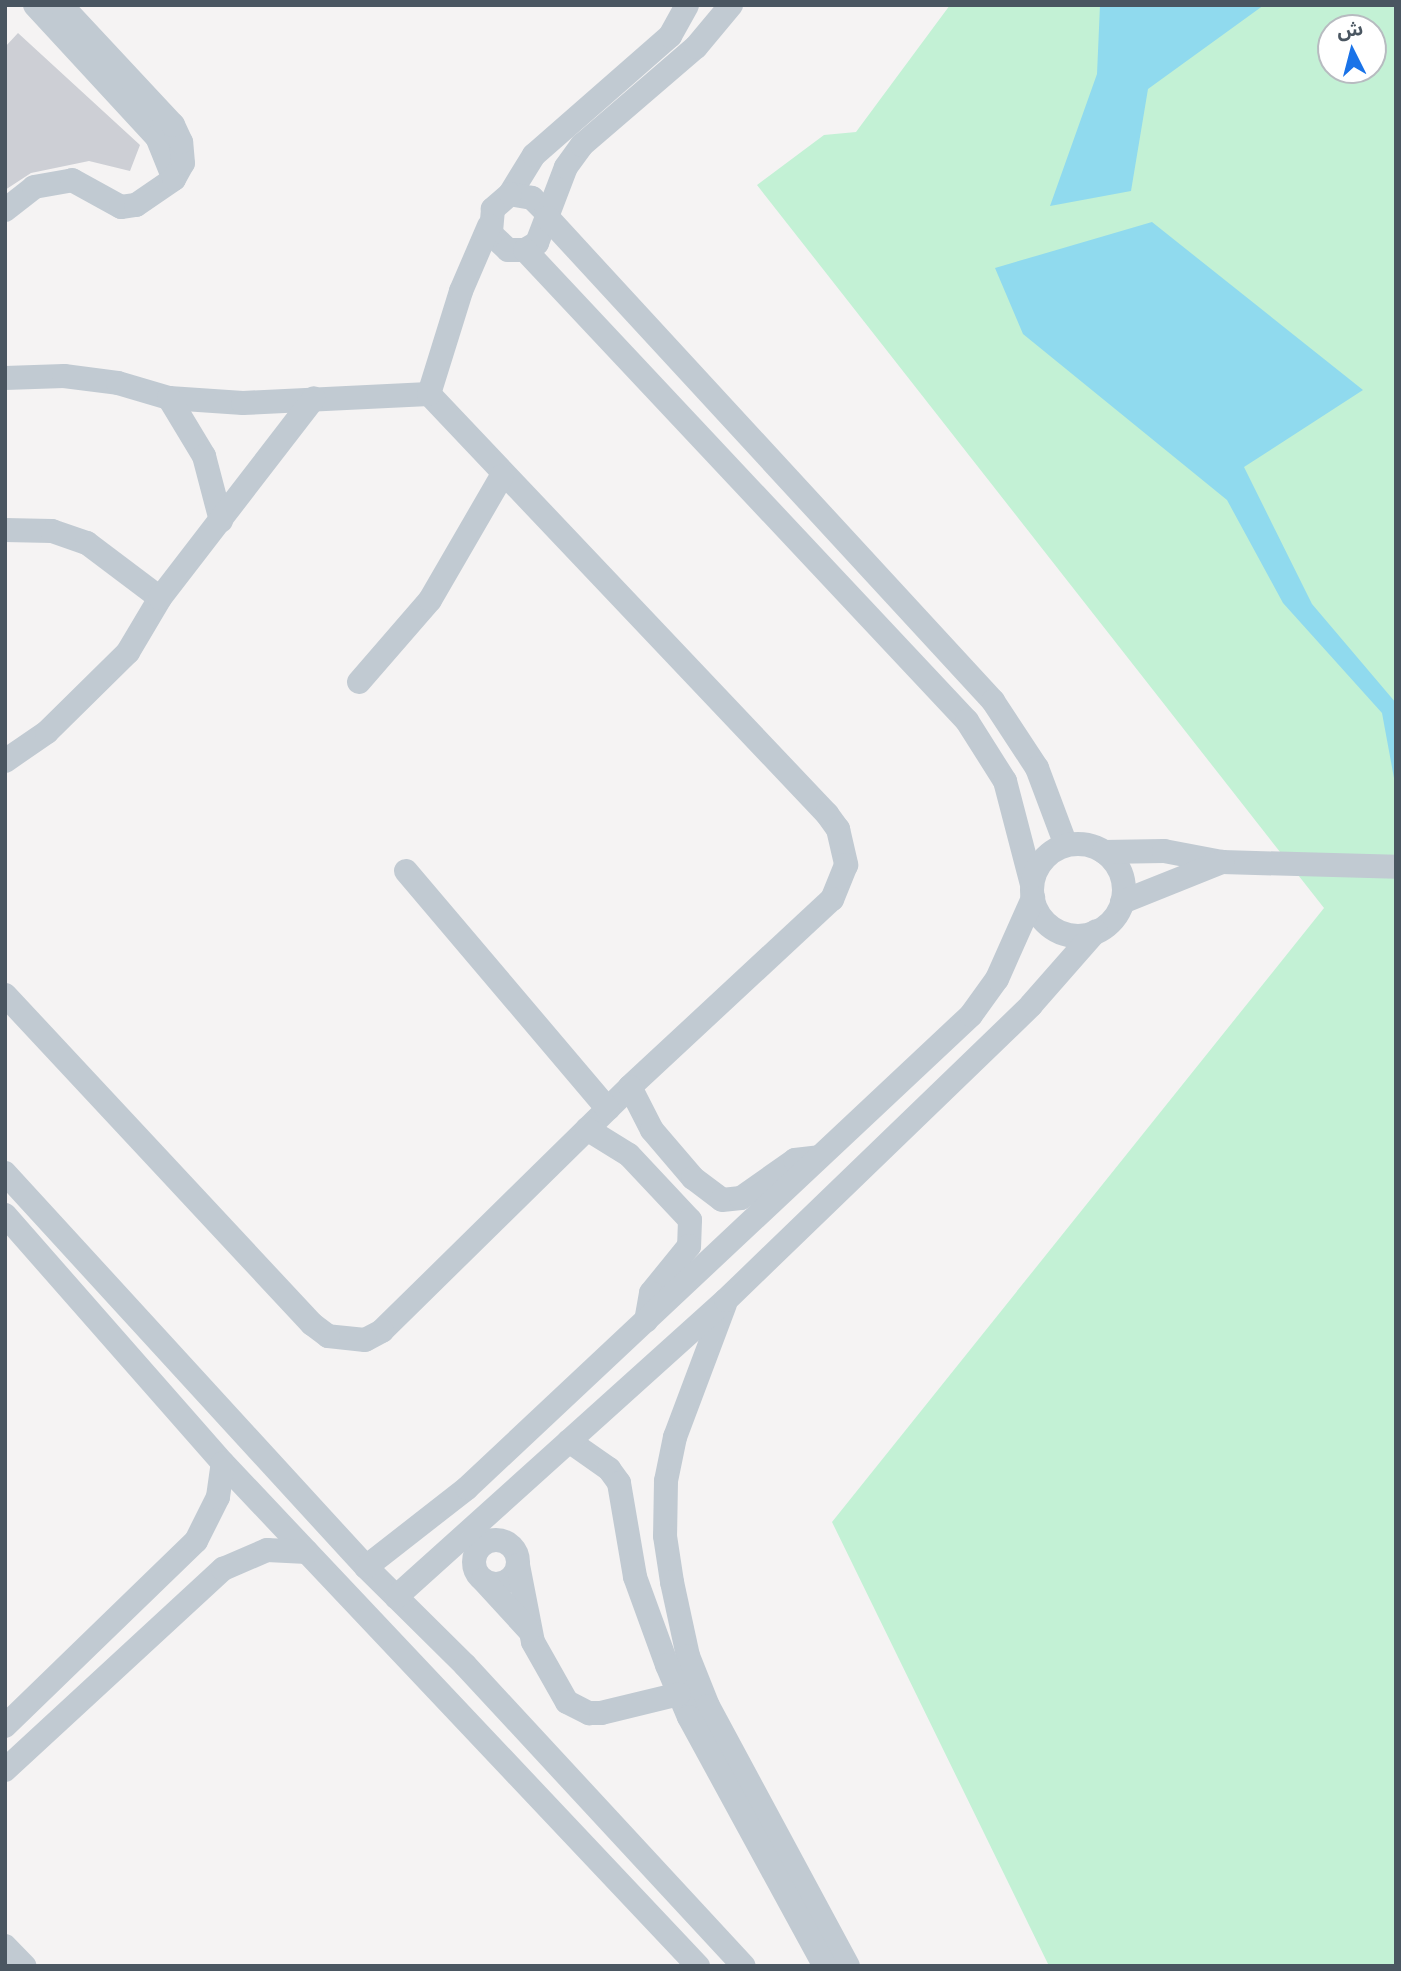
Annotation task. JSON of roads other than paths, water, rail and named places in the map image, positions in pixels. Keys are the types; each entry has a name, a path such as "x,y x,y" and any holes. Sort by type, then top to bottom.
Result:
{"street":[{"path":"35,5 157,137 174,179"},
{"path":"5,210 41,184 79,181 114,204 129,207 174,179 184,152 173,125 61,5"},
{"path":"429,394 461,291 489,226 493,209 510,194 534,155 670,36 687,5"},
{"path":"524,250 542,237 547,215 561,187 566,167 582,145 696,47 731,5"},
{"path":"510,194 532,198 993,701 1037,768 1066,845"},
{"path":"489,226 501,246 524,250 967,720 1005,781 1032,892 1045,922 1056,930 1083,935 1096,932"},
{"path":"5,378 65,376 118,383 169,398 243,403 429,394"},
{"path":"5,995 312,1324 328,1336 348,1341 365,1340 382,1331 629,1087 832,899 846,865 845,846 827,814 502,476 429,394"},
{"path":"169,398 204,456 221,521"},
{"path":"5,761 47,732 89,694 128,652 160,598 314,398"},
{"path":"359,682 430,600 502,476"},
{"path":"5,530 52,531 87,543 160,598"},
{"path":"366,1567 451,1502 971,1015 1003,969 1043,860 1066,845 1086,844 1104,852 1117,866 1124,883 1122,902 1112,920 1096,932 1031,1006 726,1300 396,1597"},
{"path":"1104,852 1164,851 1222,862 1396,867"},
{"path":"1122,902 1172,878 1222,862"},
{"path":"406,871 608,1108"},
{"path":"629,1087 652,1130 712,1196 732,1200 749,1193 783,1166 820,1157"},
{"path":"587,1129 629,1155 674,1199 690,1220 689,1246 651,1293 646,1321"},
{"path":"629,1155 647,1149 652,1130"},
{"path":"5,1173 366,1567 465,1665 744,1966"},
{"path":"674,1199 678,1184 693,1178"},
{"path":"5,1215 223,1463 698,1966"},
{"path":"726,1300 675,1437 666,1481 665,1536 679,1694 839,1964"},
{"path":"569,1441 603,1465 619,1483 635,1577 678,1661 708,1706 839,1964"},
{"path":"5,1726 197,1541 215,1505 223,1463"},
{"path":"451,1502 477,1522"},
{"path":"421,1527 440,1534 441,1554"},
{"path":"529,1630 483,1580 474,1564 480,1547 487,1542 496,1540 513,1547 529,1630 559,1693 578,1709 601,1713 679,1694"},
{"path":"5,1770 223,1569 267,1550 307,1552"},
{"path":"483,1580 505,1583 518,1565"},
{"path":"438,1690 465,1665"},
{"path":"5,1946 24,1966"}],"water":[{"path":"1100,5 1264,5 1148,89 1131,191 1050,206 1097,74"},
{"path":"1152,222 1363,390 1244,467 1312,604 1396,703 1396,789 1382,713 1283,603 1227,500 1023,334 995,268"}]}
